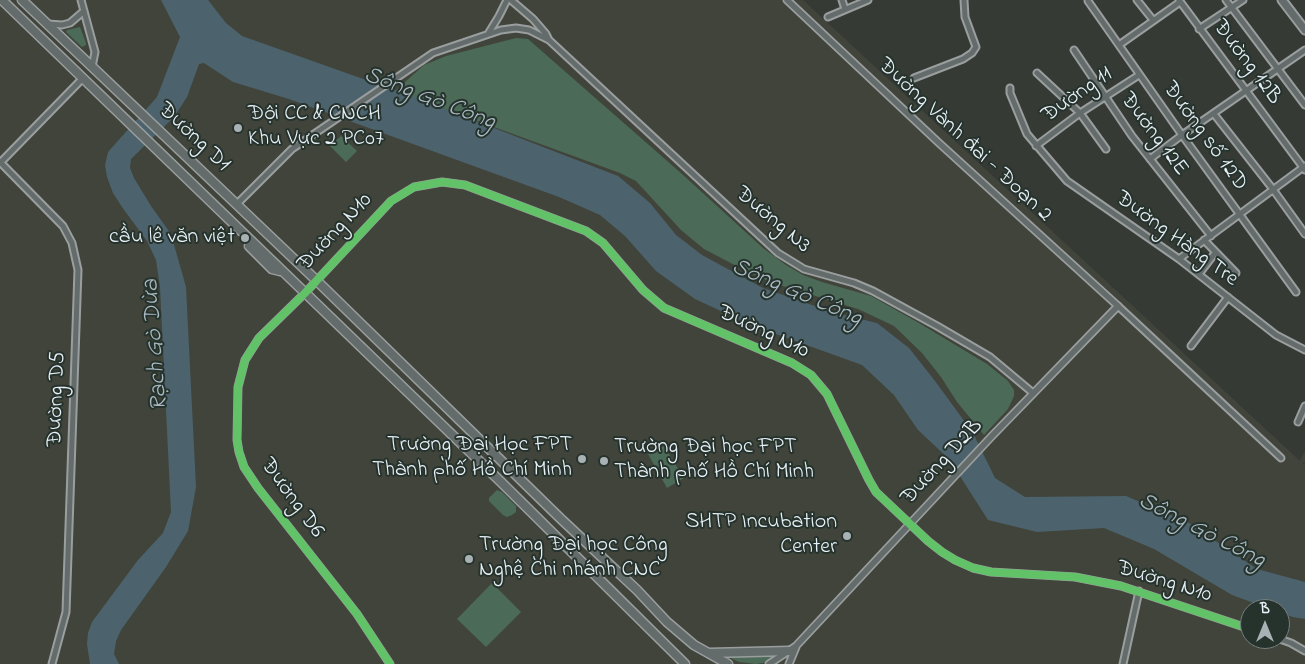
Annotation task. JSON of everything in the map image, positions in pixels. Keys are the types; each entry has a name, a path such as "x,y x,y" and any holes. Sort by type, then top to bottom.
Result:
{"main road":[{"name":"Đường D1","path":"22,0 316,280 478,440 637,590 667,622 694,645 728,664"},
{"path":"27,0 34,11"},
{"path":"1282,0 1305,30"},
{"name":"Đường D1","path":"2,2 25,22 107,101 116,113 468,450 686,664"},
{"path":"468,450 478,440"},
{"name":"Đường D1","path":"604,582 607,592 678,662"},
{"path":"707,653 793,651"}],"street":[{"path":"81,0 95,52 92,67"},
{"path":"488,34 500,16 506,0"},
{"name":"Đường N3","path":"511,0 533,20 549,40"},
{"name":"Đường Vành đai - Đoạn 2","path":"787,0 952,155 1118,306"},
{"path":"842,0 845,10"},
{"path":"828,17 868,0"},
{"path":"914,78 963,58 972,53 976,47 965,17 964,0"},
{"path":"1137,0 1153,20"},
{"path":"1226,0 1305,105"},
{"path":"1199,29 1243,0"},
{"name":"Đường số 12D","path":"1088,1 1139,75 1296,292"},
{"path":"1119,45 1179,1"},
{"name":"Đường 12B","path":"1179,1 1304,168"},
{"path":"48,24 62,25 70,23 84,11"},
{"name":"Đường N3","path":"237,204 292,149 434,53 488,34 516,28 528,30 549,40 778,253 804,269 854,283 873,291 929,321 990,357 1033,393"},
{"name":"Đường 12E","path":"1074,50 1104,97 1210,236"},
{"path":"1150,159 1305,50"},
{"path":"1037,73 1080,113 1106,148"},
{"name":"Đường 11","path":"1036,146 1080,113 1139,75"},
{"path":"0,163 83,78"},
{"name":"Đường Hàng Tre","path":"1010,88 1010,93 1027,134 1067,181 1180,259 1276,335 1305,350"},
{"path":"1214,114 1272,188 1305,234"},
{"name":"Đường D5","path":"0,163 64,226 72,243 78,270 66,612 52,664"},
{"path":"1180,259 1272,188 1304,168"},
{"name":"Đường N10","path":"304,293 391,201 414,187 428,183 442,182 464,185 586,231 603,243 643,290 664,308 792,363 811,375 827,394 868,480 876,492 942,552 972,568 991,572 1075,577 1121,586 1240,626"},
{"path":"1204,240 1236,273"},
{"path":"1199,274 1215,253"},
{"name":"Đường D6","path":"304,293 259,338 245,360 238,387 236,424 239,452 244,467 258,488 357,614 390,664"},
{"path":"1191,346 1228,297"},
{"path":"1118,306 1281,458"},
{"name":"Đường D2B","path":"769,664 793,651 991,437 1118,306"},
{"path":"1298,422 1305,406"},
{"path":"1123,664 1139,591"},
{"path":"1290,643 1305,651"},
{"name":"Đường D2B","path":"791,664 793,651"}],"shaded area":[{"path":"0,0 803,0 1300,461 1305,451 1305,463 1302,463 1305,465 1305,664 0,664"}],"green space":[{"path":"80,27 86,43 82,47 66,32 67,30"},
{"path":"516,38 528,39 763,248 786,265 803,275 822,282 871,296 987,364 1008,381 1014,390 1014,396 1008,409 984,435 957,402 941,377 922,353 894,326 858,309 773,283 704,249 681,230 636,181 620,173 395,91 424,65 446,56"},
{"path":"341,136 357,151 346,162 330,146"},
{"path":"664,446 684,478 667,488 648,454"},
{"path":"497,490 502,492 516,506 516,512 512,515 507,517 503,515 489,501 489,498"},
{"path":"492,583 521,612 486,647 457,619"},
{"path":"781,654 769,662 756,664 739,662 724,655"}],"water":[{"name":"Sông Gò Công","path":"161,0 208,0 226,23 242,36 414,97 618,176 650,203 676,235 702,255 763,288 832,312 877,323 909,348 973,433 995,478 1025,497 1126,496 1189,523 1257,569 1305,582 1305,619 1290,616 1290,599 1243,599 1232,595 1154,549 1104,528 1037,532 988,520 949,459 918,430 894,395 862,365 751,325 695,299 656,271 625,236 600,215 559,197 289,99 233,82 204,63 199,64 187,97 174,117 131,159 130,168 151,206 171,234 186,287 196,487 188,531 166,567 121,630 116,641 114,654 119,664 90,664 87,644 92,622 138,560 163,533 171,512 160,287 156,260 147,241 113,193 105,165 108,152 157,97 180,37"}],"cycle path":[{"path":"390,664 357,614 258,488 244,467 237,440 238,387 245,360 259,338 305,293 391,201 414,187 442,182 465,185 586,231 603,243 643,290 664,308 792,363 811,375 827,394 876,492 928,541 955,560 973,568 991,572 1075,577 1121,586 1240,626"}],"place":[{"name":"Đội CC & CNCH Khu Vực 2 PC07","path":"238,128"},
{"name":"cầu lê văn việt","path":"245,238"},
{"name":"Trường Đại Học FPT Thành phố Hồ Chí Minh","path":"582,459"},
{"name":"Trường Đại học FPT Thành phố Hồ Chí Minh","path":"604,461"},
{"name":"SHTP Incubation Center","path":"847,536"},
{"name":"Trường Đại học Công Nghệ Chi nhánh CNC","path":"469,559"}],"water label":[{"name":"Rạch Gò Dừa","path":"157,345"}]}
